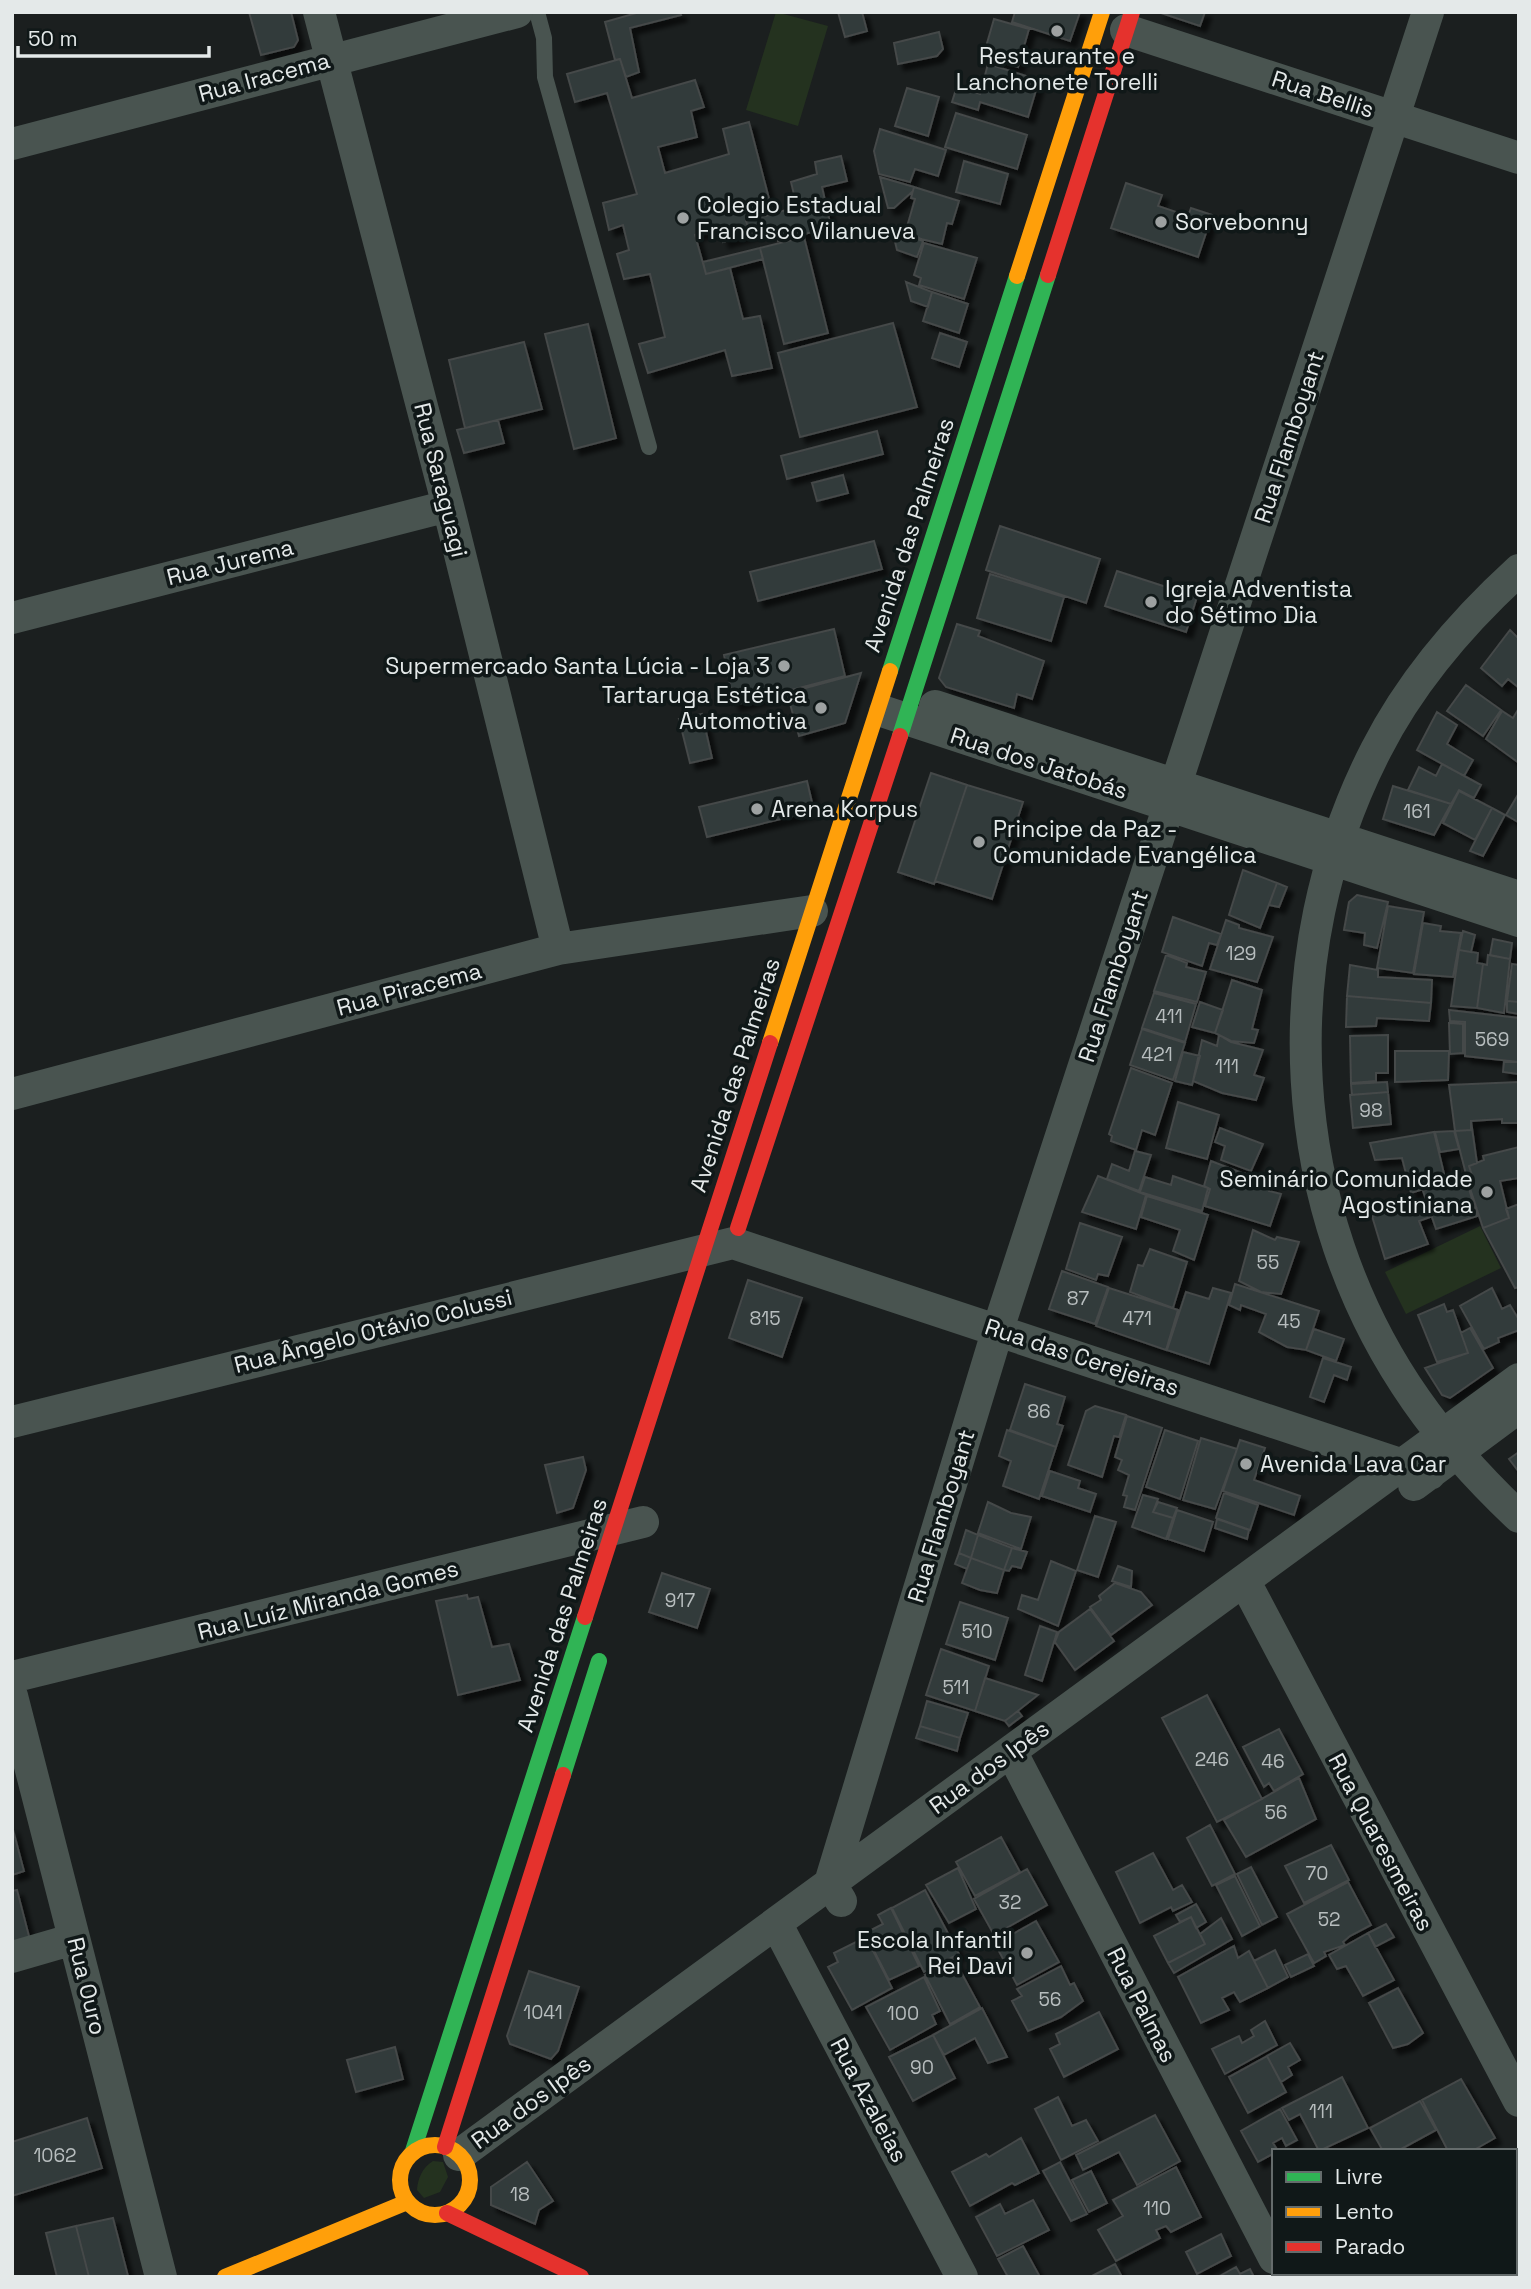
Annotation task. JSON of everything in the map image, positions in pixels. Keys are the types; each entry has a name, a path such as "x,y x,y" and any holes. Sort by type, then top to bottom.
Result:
{"street":[{"name":"Rua Saraguagi","path":"319,12 448,506 558,949"},
{"name":"Rua Iracema","path":"12,144 517,12"},
{"name":"Rua Flamboyant","path":"836,1892 998,1329 1427,12"},
{"name":"Rua Bellis","path":"1120,18 1394,117 1519,158"},
{"name":"Avenida das Palmeiras","path":"722,1249 812,911 895,704 1120,18"},
{"name":"Avenida das Palmeiras","path":"413,2151 635,1524 895,704 1120,18"},
{"name":"Rua Jurema","path":"12,618 448,506"},
{"path":"1519,570 1458,630 1415,687 1377,749 1335,849 1311,949 1304,1043 1306,1090 1320,1184 1340,1252 1367,1317 1415,1399 1450,1445 1519,1517"},
{"name":"Rua dos Jatobás","path":"895,704 1335,849 1519,921"},
{"name":"Rua dos Jatobás","path":"1335,849 1519,897"},
{"name":"Rua Piracema","path":"12,1094 558,949 812,911"},
{"name":"Rua das Cerejeiras","path":"722,1249 998,1329 1418,1469"},
{"name":"Rua Ângelo Otávio Colussi","path":"12,1422 722,1249"},
{"name":"Rua dos Ipês","path":"458,2157 781,1932 1418,1469 1450,1445 1519,1379"},
{"name":"Rua dos Ipês","path":"1450,1445 1519,1407"},
{"name":"Rua Luíz Miranda Gomes","path":"12,1678 635,1524"},
{"name":"Rua Quaresmeiras","path":"1249,1591 1519,2101"},
{"path":"458,2157 427,2145 413,2151 403,2163 398,2177 401,2192 407,2202 425,2215 447,2213 458,2207 468,2194 458,2157 605,1641"},
{"name":"Rua Ouro","path":"12,1696 161,2277"},
{"name":"Rua Palmas","path":"1016,1761 1272,2254"},
{"name":"Rua Azaleias","path":"781,1932 962,2277"},
{"path":"12,1957 74,1939"},
{"path":"225,2277 407,2202"},
{"path":"447,2213 582,2277"}],"lane":[{"path":"537,12 544,38 545,77 649,447"}],"green space":[{"path":"776,12 828,26 798,126 746,110"},
{"path":"1480,1226 1501,1268 1406,1314 1385,1272"},
{"path":"433,2161 443,2162 448,2177 440,2192 424,2198 417,2190 418,2181 423,2170"}],"building":[{"path":"249,12 291,12 298,40 294,47 261,55"},
{"path":"640,12 680,12 681,15 630,28 639,72 626,77 620,59 615,60 605,22"},
{"path":"838,12 862,12 867,31 845,37"},
{"name":"Restaurante e Lanchonete Torelli","path":"1015,12 1080,12 1070,41 1012,22"},
{"path":"1158,12 1205,12 1200,26"},
{"path":"994,19 1029,29 1018,67 983,57"},
{"path":"939,32 943,49 937,56 898,64 894,43"},
{"name":"Colegio Estadual Francisco Vilanueva","path":"620,59 632,98 695,80 704,107 691,111 697,137 658,147 665,173 729,154 723,129 749,122 773,214 746,221 750,234 723,242 720,227 695,235 706,274 730,268 743,319 760,316 772,368 732,376 725,350 648,373 639,344 665,337 650,274 624,279 617,254 629,250 623,225 609,230 603,203 637,194 607,93 575,102 567,74"},
{"path":"988,64 1039,80 1028,117 980,102 978,110 952,102 957,86 980,94"},
{"path":"907,88 939,97 928,136 895,126"},
{"path":"956,113 1027,135 1017,169 945,147"},
{"path":"880,129 946,150 938,176 915,169 910,182 879,174 874,151"},
{"path":"841,156 847,181 822,187 831,227 778,241 775,227 750,234 746,221 797,207 791,182 817,174 815,162"},
{"path":"964,161 1008,174 1000,204 956,192"},
{"path":"880,177 914,187 913,191 894,208 888,208"},
{"name":"Sorvebonny","path":"1126,183 1162,195 1158,206 1188,216 1191,208 1212,215 1198,257 1111,228"},
{"path":"914,187 959,201 952,224 947,223 942,244 921,239 906,230 915,199 911,198"},
{"path":"892,229 923,241 917,257 897,250"},
{"path":"804,237 828,333 784,344 760,248"},
{"path":"924,243 977,258 964,299 919,285 921,278 914,275"},
{"path":"760,248 763,259 706,274 703,262"},
{"path":"906,282 932,292 928,307 911,301"},
{"path":"932,292 968,304 959,333 923,321"},
{"path":"893,323 917,407 800,437 778,353"},
{"path":"588,324 616,438 574,449 545,334"},
{"path":"940,333 967,342 959,367 932,358"},
{"path":"524,342 542,409 465,428 449,360"},
{"path":"498,420 504,443 464,453 457,430"},
{"path":"877,431 883,454 787,479 781,456"},
{"path":"843,475 848,493 817,501 812,483"},
{"path":"1000,526 1100,559 1086,603 986,570"},
{"path":"874,541 882,569 758,601 750,572"},
{"name":"Igreja Adventista do Sétimo Dia","path":"1117,571 1197,597 1186,632 1105,606"},
{"path":"990,574 1064,597 1051,641 977,618"},
{"path":"957,624 980,631 978,636 1044,661 1032,699 1017,694 1014,708 946,687 939,678"},
{"name":"Supermercado Santa Lúcia - Loja 3","path":"834,629 845,676 734,705 724,655"},
{"path":"1510,630 1519,639 1519,688 1508,679 1502,686 1481,668"},
{"name":"Tartaruga Estética Automotiva","path":"861,673 845,723 799,736 787,693"},
{"path":"1466,685 1501,710 1483,736 1447,711"},
{"path":"1519,708 1519,763 1486,739 1502,711 1513,718"},
{"path":"1437,712 1457,725 1447,744 1473,760 1464,776 1417,750"},
{"path":"702,714 712,758 690,763 679,719"},
{"path":"1442,764 1481,785 1474,798 1459,790 1451,804 1408,790 1419,767 1436,776"},
{"path":"931,773 967,785 934,884 898,872"},
{"name":"Arena Korpus","path":"807,781 814,811 707,837 699,807"},
{"name":"Principe da Paz - Comunidade Evangélica","path":"967,785 1023,802 992,899 935,881"},
{"path":"1393,786 1451,804 1434,835 1383,819"},
{"path":"1459,791 1492,808 1475,840 1443,823"},
{"path":"1519,793 1519,821 1518,822 1506,815"},
{"path":"1492,808 1505,815 1483,856 1470,851"},
{"path":"1243,870 1277,883 1260,928 1229,915"},
{"path":"1277,883 1287,887 1279,907 1269,905"},
{"path":"1357,895 1388,902 1377,948 1364,945 1365,933 1344,930 1349,902"},
{"path":"1388,906 1424,912 1413,973 1377,968"},
{"path":"1173,917 1221,934 1217,945 1209,943 1202,966 1162,952"},
{"path":"1226,920 1239,925 1239,928 1273,937 1257,982 1210,969"},
{"path":"1423,923 1441,926 1440,931 1461,933 1453,977 1414,974"},
{"path":"1463,931 1475,935 1471,952 1459,950"},
{"path":"1493,939 1512,943 1510,959 1490,955"},
{"path":"1459,950 1478,953 1477,963 1483,964 1477,1008 1451,1006"},
{"path":"1166,955 1187,963 1186,967 1206,972 1197,1002 1154,991"},
{"path":"1488,955 1510,959 1504,1013 1477,1008 1483,964 1487,965"},
{"path":"1512,964 1519,965 1519,1002 1507,1001"},
{"path":"1350,965 1378,970 1378,977 1432,980 1431,1003 1347,996"},
{"path":"1232,980 1262,990 1252,1029 1258,1030 1254,1043 1231,1041 1215,1033"},
{"path":"1154,993 1196,1004 1185,1042 1142,1028"},
{"path":"1347,996 1431,1003 1429,1021 1377,1018 1376,1026 1346,1027"},
{"path":"1507,1001 1519,1002 1519,1014 1507,1012"},
{"path":"1200,1002 1223,1010 1215,1033 1192,1027"},
{"path":"1449,1010 1519,1018 1519,1062 1465,1056 1465,1022 1450,1021"},
{"path":"1449,1023 1463,1024 1463,1053 1450,1054"},
{"path":"1142,1029 1185,1043 1173,1080 1130,1065"},
{"path":"1219,1035 1231,1042 1263,1050 1254,1075 1264,1078 1256,1100 1222,1093 1193,1081 1202,1040 1217,1046"},
{"path":"1388,1035 1388,1073 1376,1073 1376,1081 1351,1083 1350,1036"},
{"path":"1395,1051 1449,1051 1448,1080 1395,1082"},
{"path":"1183,1052 1200,1056 1192,1085 1175,1081"},
{"path":"1504,1062 1519,1062 1519,1074 1503,1072"},
{"path":"1131,1068 1172,1083 1155,1135 1142,1130 1136,1150 1111,1141 1112,1136 1109,1134"},
{"path":"1387,1082 1388,1092 1352,1095 1351,1084"},
{"path":"1519,1082 1519,1123 1502,1123 1502,1119 1471,1121 1471,1130 1455,1131 1449,1085"},
{"path":"1388,1092 1391,1124 1353,1128 1350,1095"},
{"path":"1178,1102 1219,1115 1207,1159 1166,1148"},
{"path":"1471,1121 1477,1163 1469,1166 1474,1181 1468,1182 1455,1131 1471,1130"},
{"path":"1220,1128 1263,1144 1251,1171 1221,1160 1225,1146 1215,1142"},
{"path":"1454,1131 1459,1149 1440,1152 1435,1132"},
{"path":"1434,1132 1446,1182 1411,1193 1402,1158 1375,1160 1370,1143"},
{"name":"Seminário Comunidade Agostiniana","path":"1519,1147 1519,1178 1500,1181 1509,1218 1483,1228 1468,1182 1474,1181 1469,1166 1484,1160 1483,1156"},
{"path":"1135,1151 1151,1155 1139,1191 1107,1179 1112,1164 1129,1171"},
{"path":"1211,1161 1242,1173 1272,1180 1269,1191 1281,1194 1270,1226 1205,1206 1210,1189 1204,1186"},
{"path":"1098,1176 1146,1195 1136,1229 1082,1212"},
{"path":"1173,1176 1208,1188 1202,1211 1140,1192 1145,1177 1171,1185"},
{"path":"1467,1182 1477,1216 1436,1229 1423,1191 1447,1183 1448,1189"},
{"path":"1147,1196 1208,1215 1194,1260 1173,1251 1180,1230 1141,1217"},
{"path":"1426,1200 1430,1217 1419,1221 1428,1244 1385,1259 1372,1216"},
{"path":"1519,1204 1519,1287 1515,1288 1483,1228 1509,1218 1506,1209"},
{"path":"1080,1223 1122,1237 1108,1276 1098,1274 1096,1280 1066,1269"},
{"path":"1253,1230 1275,1240 1277,1237 1299,1242 1281,1294 1261,1292 1239,1281"},
{"path":"1150,1249 1187,1262 1173,1308 1130,1292 1138,1265 1143,1266"},
{"path":"1062,1271 1108,1287 1095,1324 1049,1309"},
{"path":"748,1280 802,1298 782,1357 729,1338"},
{"path":"1235,1284 1319,1311 1306,1350 1287,1347 1259,1332 1266,1314 1241,1305 1240,1310 1229,1305"},
{"path":"1109,1288 1178,1310 1166,1350 1096,1326"},
{"path":"1213,1288 1231,1293 1209,1364 1167,1350 1186,1292 1209,1299"},
{"path":"1492,1288 1502,1309 1510,1305 1519,1320 1519,1330 1498,1338 1499,1342 1484,1349 1460,1306"},
{"path":"1444,1304 1447,1312 1453,1310 1468,1353 1437,1362 1418,1315"},
{"path":"1470,1328 1493,1368 1450,1398 1442,1395 1425,1368 1468,1353 1461,1333"},
{"path":"1314,1329 1344,1339 1336,1361 1306,1350"},
{"path":"1323,1358 1351,1367 1347,1380 1334,1375 1324,1402 1310,1397"},
{"path":"1025,1384 1065,1397 1057,1424 1063,1426 1056,1447 1010,1430"},
{"path":"1095,1406 1126,1415 1119,1437 1114,1436 1102,1477 1068,1465 1086,1411"},
{"path":"1127,1416 1162,1428 1135,1510 1124,1507 1127,1496 1123,1495 1129,1475 1118,1470 1122,1460 1115,1457"},
{"path":"1007,1430 1056,1447 1039,1499 1003,1486 1011,1461 999,1456"},
{"path":"1165,1430 1198,1441 1180,1499 1146,1487"},
{"path":"1201,1438 1237,1449 1215,1509 1183,1500"},
{"name":"Avenida Lava Car","path":"1240,1440 1265,1448 1254,1480 1300,1496 1294,1515 1223,1491"},
{"path":"1519,1452 1519,1472 1509,1459"},
{"path":"583,1457 586,1470 573,1508 557,1513 545,1465"},
{"path":"1050,1471 1080,1481 1078,1488 1096,1494 1090,1512 1042,1496"},
{"path":"1224,1493 1258,1505 1250,1530 1216,1518"},
{"path":"1143,1495 1158,1499 1153,1512 1173,1518 1166,1539 1132,1527"},
{"path":"988,1502 1011,1513 1031,1517 1021,1549 978,1533"},
{"path":"1158,1502 1177,1508 1173,1518 1153,1512"},
{"path":"1177,1510 1213,1522 1204,1551 1168,1539"},
{"path":"1095,1516 1116,1522 1098,1577 1077,1570"},
{"path":"1217,1519 1249,1530 1247,1539 1215,1528"},
{"path":"966,1530 978,1535 971,1558 959,1553"},
{"path":"978,1535 1012,1548 1004,1570 971,1558"},
{"path":"1012,1548 1027,1552 1021,1568 1012,1566 1009,1571 1004,1570"},
{"path":"959,1553 971,1558 967,1569 955,1564"},
{"path":"971,1558 1004,1570 997,1593 962,1583"},
{"path":"1051,1561 1076,1571 1058,1626 1018,1609 1022,1595 1038,1600"},
{"path":"1118,1566 1132,1571 1131,1587 1112,1581"},
{"path":"662,1573 710,1589 697,1628 649,1612"},
{"path":"1115,1583 1141,1592 1152,1605 1111,1635 1090,1607 1101,1600 1099,1596"},
{"path":"467,1595 468,1599 478,1597 492,1647 509,1644 520,1680 458,1695 436,1601"},
{"path":"960,1602 1008,1618 995,1660 946,1644"},
{"path":"1090,1609 1114,1641 1075,1670 1055,1642 1059,1632"},
{"path":"1040,1626 1057,1632 1042,1681 1025,1675"},
{"path":"941,1649 989,1666 975,1711 926,1695"},
{"path":"985,1678 1038,1695 1005,1721 975,1711"},
{"path":"1207,1695 1262,1799 1217,1822 1162,1718"},
{"path":"927,1701 968,1713 960,1738 920,1726"},
{"path":"1018,1711 1022,1716 1009,1726 1005,1721"},
{"path":"920,1726 960,1738 957,1751 916,1738"},
{"path":"1279,1729 1303,1774 1274,1791 1269,1783 1264,1787 1243,1747"},
{"path":"1299,1778 1316,1819 1246,1857 1224,1820"},
{"path":"1210,1825 1235,1874 1212,1886 1187,1838"},
{"path":"12,1826 24,1871 12,1875"},
{"path":"1001,1837 1020,1872 975,1896 956,1862"},
{"path":"1331,1845 1349,1880 1304,1903 1285,1866"},
{"path":"1153,1853 1173,1890 1182,1885 1192,1902 1173,1911 1171,1907 1140,1923 1116,1872"},
{"path":"1251,1867 1277,1917 1262,1925 1237,1874"},
{"path":"958,1868 976,1909 949,1923 926,1885"},
{"path":"1027,1869 1047,1905 994,1935 974,1899"},
{"path":"1235,1876 1260,1926 1242,1936 1216,1885"},
{"path":"1348,1882 1371,1925 1350,1936 1343,1942 1345,1945 1324,1952 1326,1956 1314,1963 1287,1914"},
{"path":"17,1890 31,1944 12,1949 12,1891"},
{"path":"925,1890 959,1954 924,1972 892,1908"},
{"path":"1196,1904 1206,1922 1196,1928 1191,1917 1180,1922 1176,1915"},
{"path":"891,1908 919,1966 889,1980 865,1933 883,1924 878,1915"},
{"path":"1191,1917 1205,1944 1168,1963 1154,1936"},
{"path":"1221,1918 1232,1939 1174,1973 1168,1963 1205,1944 1200,1934"},
{"name":"Escola Infantil Rei Davi","path":"1036,1921 1059,1962 1017,1985 995,1944"},
{"path":"1386,1924 1394,1937 1375,1947 1368,1933"},
{"path":"1368,1933 1394,1980 1363,1996 1346,1966 1337,1969 1329,1955"},
{"path":"866,1937 892,1988 852,2010 828,1967 838,1962 834,1953"},
{"path":"1234,1946 1238,1958 1249,1951 1268,1988 1240,2002 1234,1992 1222,1998 1229,2010 1201,2023 1178,1977"},
{"path":"1275,1950 1288,1977 1268,1988 1254,1961"},
{"path":"1308,1954 1314,1966 1291,1977 1285,1965"},
{"path":"954,1959 980,2007 950,2024 925,1975"},
{"path":"1061,1966 1070,1985 1074,1983 1083,2001 1061,2017 1028,2031 1012,2001 1022,1996 1017,1989"},
{"path":"529,1971 579,1987 558,2051 551,2059 510,2044 507,2036"},
{"path":"924,1977 940,2011 932,2015 936,2024 890,2050 866,2007"},
{"path":"1398,1988 1423,2033 1408,2044 1393,2048 1369,2003"},
{"path":"982,2008 1007,2057 988,2063 975,2038 944,2055 933,2035"},
{"path":"1099,2012 1118,2049 1064,2077 1050,2049 1060,2044 1056,2034"},
{"path":"1265,2021 1277,2045 1225,2074 1212,2049 1239,2036 1242,2043 1254,2036 1251,2030"},
{"path":"933,2035 955,2078 913,2101 889,2057"},
{"path":"1290,2043 1300,2060 1288,2067 1292,2075 1281,2082 1267,2056"},
{"path":"395,2047 403,2079 356,2092 347,2060"},
{"path":"1267,2056 1286,2092 1248,2113 1229,2077"},
{"path":"1342,2077 1368,2128 1318,2149 1300,2114 1289,2120 1282,2108"},
{"path":"1461,2079 1495,2138 1476,2149 1447,2149 1422,2100"},
{"path":"1058,2097 1072,2126 1086,2120 1098,2141 1061,2160 1035,2109"},
{"path":"1420,2101 1436,2130 1401,2149 1382,2149 1370,2128"},
{"path":"1280,2109 1297,2140 1286,2146 1282,2138 1273,2143 1277,2149 1272,2149 1272,2154 1258,2162 1241,2131"},
{"path":"1155,2115 1180,2161 1137,2185 1119,2152 1083,2170 1076,2155"},
{"path":"87,2118 102,2168 12,2196 12,2142"},
{"path":"1021,2138 1039,2173 1015,2185 1012,2183 970,2206 952,2172 986,2154 989,2157"},
{"path":"527,2162 553,2201 539,2210 535,2224 491,2205 491,2187"},
{"path":"1060,2162 1087,2214 1071,2221 1043,2171"},
{"path":"1176,2167 1201,2217 1171,2232 1166,2226 1156,2230 1160,2238 1116,2261 1098,2230 1123,2216 1113,2200"},
{"path":"1091,2171 1107,2203 1089,2212 1072,2180"},
{"path":"1033,2200 1049,2230 997,2256 976,2217 1000,2204 1005,2214"},
{"path":"113,2218 128,2276 89,2277 76,2226"},
{"path":"76,2226 89,2277 57,2277 46,2233"},
{"path":"1221,2234 1231,2256 1197,2274 1186,2252"},
{"path":"1023,2246 1040,2277 1008,2277 998,2259"},
{"path":"1115,2264 1122,2277 1090,2277"},
{"path":"1236,2267 1240,2274 1250,2269 1254,2277 1218,2277"}],"traffic: fast":[{"path":"900,736 1048,275"},
{"path":"890,671 1017,276"},
{"path":"413,2151 585,1617"},
{"path":"563,1775 599,1661"}],"traffic: slow":[{"path":"1017,276 1102,12"},
{"path":"770,1043 890,671"},
{"path":"442,2145 455,2151 464,2160 468,2166 470,2180 468,2194 460,2205 449,2213 428,2215 410,2205 402,2194 400,2173 410,2155 421,2147 442,2145"},
{"path":"225,2277 407,2202"}],"traffic: jam":[{"path":"1048,275 1132,12"},
{"path":"738,1228 900,736"},
{"path":"585,1617 770,1043"},
{"path":"445,2147 563,1775"},
{"path":"447,2213 581,2277"}],"place":[{"name":"Restaurante e Lanchonete Torelli","path":"1057,31"},
{"name":"Colegio Estadual Francisco Vilanueva","path":"683,218"},
{"name":"Sorvebonny","path":"1161,222"},
{"name":"Igreja Adventista do Sétimo Dia","path":"1151,602"},
{"name":"Supermercado Santa Lúcia - Loja 3","path":"784,666"},
{"name":"Tartaruga Estética Automotiva","path":"821,708"},
{"name":"Arena Korpus","path":"757,809"},
{"name":"Principe da Paz - Comunidade Evangélica","path":"979,842"},
{"name":"Seminário Comunidade Agostiniana","path":"1487,1192"},
{"name":"Avenida Lava Car","path":"1246,1464"},
{"name":"Escola Infantil Rei Davi","path":"1027,1953"}]}
